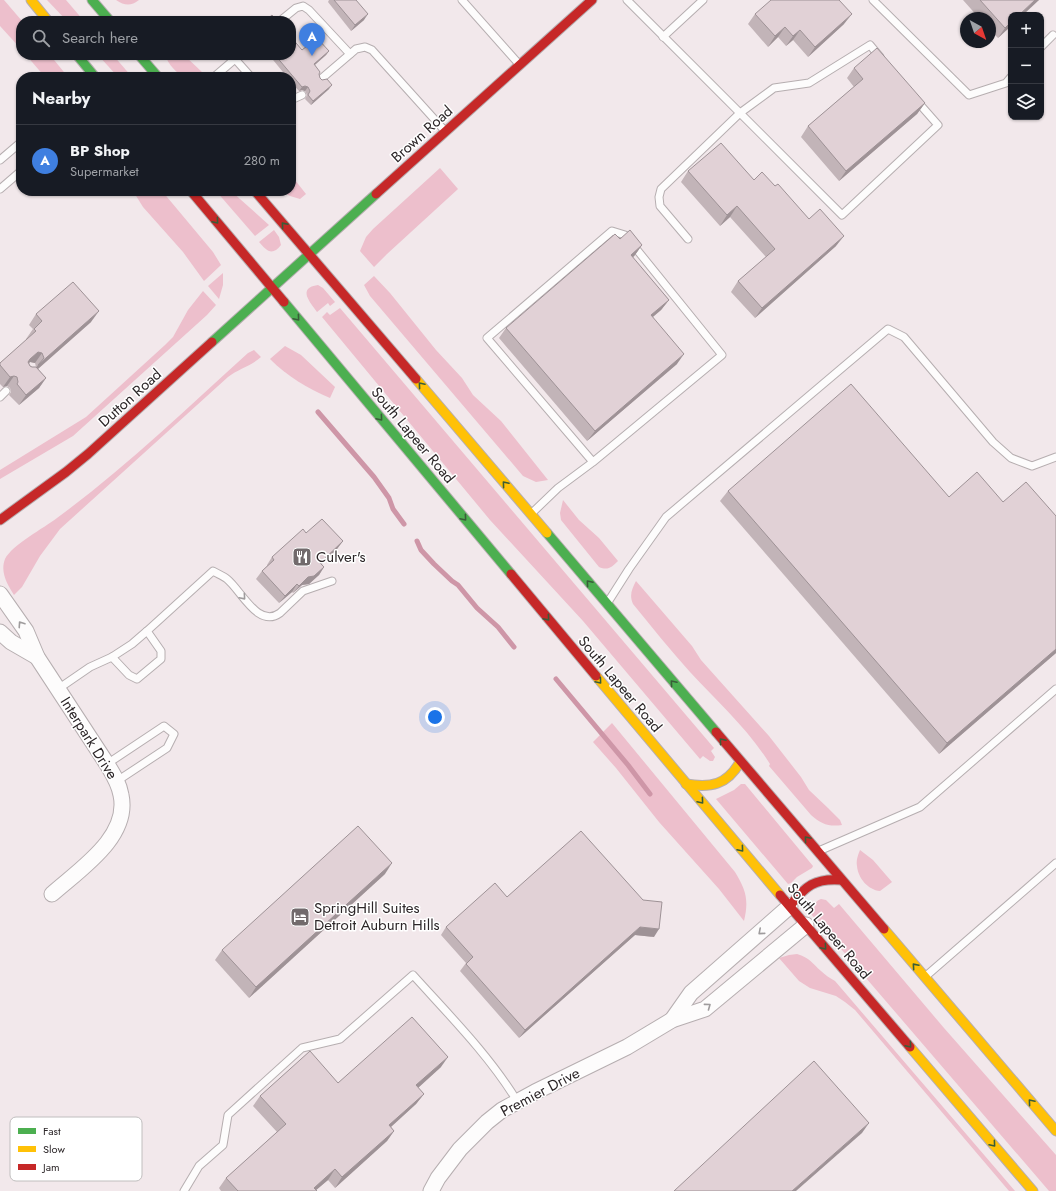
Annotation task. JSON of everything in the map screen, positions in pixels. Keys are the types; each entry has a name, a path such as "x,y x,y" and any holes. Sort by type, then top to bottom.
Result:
{"main road":[{"path":"30,0 44,16"},
{"path":"92,0 106,16"},
{"name":"Brown Road","path":"272,289 445,131 592,0"},
{"path":"81,60 91,72"},
{"path":"143,60 154,72"},
{"name":"South Lapeer Road","path":"195,196 686,784 1033,1191"},
{"path":"259,196 740,762 1056,1131"},
{"name":"Dutton Road","path":"0,520 46,487 82,458 272,289"},
{"path":"686,784 700,787 711,786 722,782 733,773 740,762"},
{"path":"790,906 803,891 815,882 828,879 841,880"}],"street":[{"name":"Interpark Drive","path":"0,594 26,631 37,657 107,764 117,781 121,796 121,811 118,826 111,838 95,856 52,894"},
{"name":"Interpark Drive","path":"0,632 11,642 37,657"},
{"name":"Premier Drive","path":"672,1020 691,993 790,906"},
{"name":"Premier Drive","path":"431,1191 438,1178 460,1149 487,1122 517,1101 628,1047 672,1020 706,1009 806,925"}],"lane":[{"path":"462,0 520,64"},
{"path":"627,0 842,214 938,125 913,96"},
{"path":"663,36 703,0"},
{"path":"873,0 969,95 1006,83 1008,81"},
{"path":"286,16 296,8 303,6 309,10 350,54"},
{"path":"1044,44 1053,35"},
{"path":"688,239 660,206 658,196 661,189 740,113 774,88 809,83 870,46 884,62"},
{"path":"320,79 356,49 365,47 372,50 445,131"},
{"path":"220,72 234,60"},
{"path":"240,60 248,72"},
{"path":"296,98 302,95"},
{"path":"0,160 16,146"},
{"path":"0,189 16,175"},
{"path":"530,514 558,488 593,462 722,355 625,235 612,231 487,338 593,462"},
{"path":"606,604 666,517 888,329 904,336 993,442 1011,458 1032,466 1056,457"},
{"path":"0,396 6,391"},
{"path":"58,689 90,667 112,657 147,631 214,571 228,580 259,614 270,617 276,616 280,613 303,591 332,581"},
{"path":"112,657 129,676 136,679 161,659 161,650 147,631"},
{"path":"817,852 920,807 1056,689"},
{"path":"107,764 164,726 174,734 167,748 117,781"},
{"path":"924,977 1056,863"},
{"path":"184,1191 199,1166 223,1145 228,1115 302,1048 340,1039 413,975 490,1062 506,1082 517,1101"}],"shaded area":[{"path":"0,0 4,0 18,16 16,16 16,44 0,26"},
{"path":"47,0 66,0 80,16 62,16"},
{"path":"116,0 139,0 128,4"},
{"path":"30,60 54,60 64,72 41,72"},
{"path":"103,60 117,60 128,72 113,72"},
{"path":"189,60 202,72 178,72 168,61"},
{"path":"440,168 458,189 374,267 360,251 366,237"},
{"path":"296,181 306,194 300,199 290,196 296,196"},
{"path":"136,196 166,196 213,252 221,265 204,281 183,252 143,207"},
{"path":"220,196 237,196 269,225 255,236"},
{"path":"274,230 279,237 281,245 275,251 269,251 259,242"},
{"path":"223,273 223,285 219,299 208,286"},
{"path":"374,276 390,293 436,350 462,378 473,395 501,421 548,480 536,482 523,476 370,296 364,285"},
{"path":"318,285 323,288 335,302 330,306 328,303 317,312 307,296 307,292 308,289"},
{"path":"203,291 216,305 207,315 73,436 0,479 0,470 86,417 165,345 173,337 188,310"},
{"path":"340,308 714,748 711,751 715,757 713,761 710,761 703,756 700,759 583,621 490,520 322,317 327,312 330,315"},
{"path":"285,346 301,355 335,387 330,398 298,382 270,359"},
{"path":"254,350 261,357 228,377 60,529 40,556 22,587 14,595 7,582 3,569 5,559 14,548 57,518 107,479 248,353"},
{"path":"563,500 579,520 599,538 618,561 612,567 605,569 599,567 561,520 560,513"},
{"path":"636,581 692,646 701,660 769,736 801,777 809,790 840,820 842,825 833,826 825,824 818,821 811,815 769,766 770,764 761,751 742,727 668,647 633,604 631,595"},
{"path":"612,723 735,872 746,895 746,914 744,921 719,889 659,822 593,742"},
{"path":"741,784 745,784 813,866 791,883 788,884 716,799 734,790"},
{"path":"860,850 873,860 892,882 880,891 871,888 864,883 859,875 857,862"},
{"path":"821,899 826,900 834,908 839,904 944,1028 1056,1155 1056,1191 1049,1191 811,914 809,910 814,909 816,902"},
{"path":"797,954 808,959 824,974 835,981 1015,1191 1009,1191 855,1010 836,996 810,988 799,981 779,958"}],"building":[{"path":"334,0 356,0 368,14 355,25"},
{"path":"771,0 839,0 852,14 815,47 800,30 793,36 785,27 775,36 755,14"},
{"path":"980,0 1035,0 1022,12 1008,12 1008,25 1005,28 996,18 996,12 991,12"},
{"path":"317,38 329,51 314,64 320,72 320,78 322,80 327,79 332,85 313,101 308,95 310,91 308,87 302,87 296,80 296,72 289,72 279,60 296,60 296,43 302,50"},
{"path":"877,48 925,103 846,171 808,126 863,79 854,68"},
{"path":"721,143 754,180 762,172 775,186 778,184 809,219 820,209 844,236 762,308 738,281 775,249 737,206 727,215 688,171"},
{"path":"630,230 642,245 631,255 669,300 651,315 684,354 595,431 506,328 615,234 620,239"},
{"path":"73,282 99,311 38,365 44,358 42,353 38,352 30,359 28,362 30,366 36,367 46,378 26,395 17,384 17,377 10,377 0,363 36,331 34,329 42,321 36,314"},
{"path":"851,384 949,497 977,472 1003,502 1026,482 1056,516 1056,649 947,743 728,491"},
{"name":"Culver's","path":"322,519 343,541 320,563 324,567 314,576 308,577 299,586 297,584 285,596 262,571 274,560 272,557 303,529 306,533"},
{"name":"SpringHill Suites Detroit Auburn Hills","path":"358,826 392,863 256,987 222,950"},
{"path":"581,831 643,900 662,902 659,929 640,927 525,1030 466,964 473,957 446,927 495,883 507,897"},
{"path":"412,1017 448,1057 416,1085 424,1094 389,1125 394,1131 342,1177 335,1169 314,1188 317,1191 238,1191 226,1178 286,1124 260,1096 310,1051 338,1083"},
{"path":"814,1061 869,1123 792,1191 674,1191"}],"waterway":[{"path":"318,412 374,477 389,498 393,509 404,524"},
{"path":"417,541 421,550 434,564 458,585 477,608 498,627 514,647"},
{"path":"556,679 628,765 650,794"}],"traffic: fast":[{"path":"92,0 106,16"},
{"path":"81,60 91,72"},
{"path":"143,60 154,72"},
{"path":"212,342 376,194"},
{"path":"284,302 511,574"},
{"path":"547,533 716,732"}],"traffic: slow":[{"path":"31,0 44,16"},
{"path":"416,379 547,533"},
{"path":"596,676 780,895"},
{"path":"686,784 711,785 718,783 730,776 740,762"},
{"path":"884,929 1056,1131"},
{"path":"910,1047 1033,1191"}],"traffic: jam":[{"path":"376,194 592,0"},
{"path":"195,196 284,302"},
{"path":"259,196 416,379"},
{"path":"0,520 66,472 88,454 212,342"},
{"path":"511,574 596,676"},
{"path":"716,732 884,929"},
{"path":"790,906 801,893 811,885 824,880 841,880"},
{"path":"780,895 910,1047"}],"place":[{"name":"BP Shop","path":"312,56"},
{"name":"Culver's","path":"302,557"},
{"name":"SpringHill Suites Detroit Auburn Hills","path":"300,917"}]}
